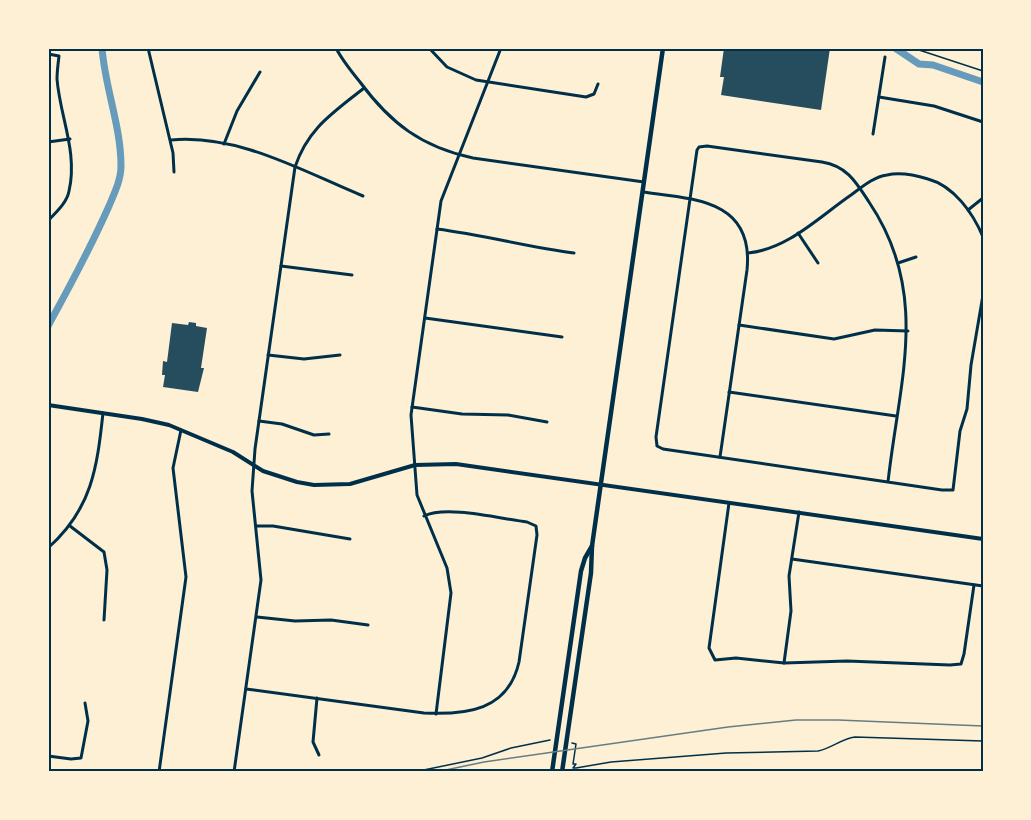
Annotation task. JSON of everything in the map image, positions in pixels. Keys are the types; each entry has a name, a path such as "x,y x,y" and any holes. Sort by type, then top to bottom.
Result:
{"main road":[{"path":"562,772 663,48"},
{"path":"552,772 581,571 592,546"}],"street":[{"path":"148,48 171,140 174,172"},
{"path":"336,48 382,110 404,129 428,143 459,155 644,182"},
{"path":"429,48 447,67 487,83 580,97 594,94 597,84"},
{"path":"436,714 451,593 447,568 417,495 412,407 442,196 501,48"},
{"path":"48,54 59,56 57,79 70,139 72,162 69,192 64,203 48,221"},
{"path":"873,134 885,57"},
{"path":"224,144 237,111 260,72"},
{"path":"234,772 262,574 252,491 254,465 295,167 304,144 318,125 364,88"},
{"path":"879,97 934,106 983,122"},
{"path":"48,142 70,139"},
{"path":"171,140 189,139 246,148 363,196"},
{"path":"888,482 908,331 906,303 898,263 882,222 845,170 830,163 707,146 699,147 696,153 657,446 663,449 720,458 888,482 953,490 960,431 967,409 973,353 983,295"},
{"path":"748,253 768,249 798,233 860,188 885,175 919,176 931,179 948,188 968,210 983,237"},
{"path":"643,192 690,198 711,204 726,212 742,233 748,253 720,458"},
{"path":"968,210 983,198"},
{"path":"437,229 483,235 526,246 574,253"},
{"path":"798,233 818,263"},
{"path":"898,263 916,257"},
{"path":"281,266 352,276"},
{"path":"425,318 562,337"},
{"path":"739,326 834,339 875,330 908,331"},
{"path":"268,355 304,359 340,355"},
{"path":"729,392 896,416"},
{"path":"48,405 156,421 233,452 263,471 297,482 335,485 368,480 415,465 456,464 983,539"},
{"path":"412,407 462,414 516,416 547,422"},
{"path":"48,548 70,526 85,500 92,482 102,413"},
{"path":"259,421 282,424 314,435 329,434"},
{"path":"159,772 186,577 173,468 181,430"},
{"path":"729,502 709,648 715,660 736,658 784,663 847,661 961,664 974,585"},
{"path":"246,689 436,714 456,714 485,707 502,695 512,682 519,662 537,535 536,526 527,522 451,512 432,512 424,516"},
{"path":"784,663 791,611 789,583 799,512"},
{"path":"70,526 104,552 106,564 104,620"},
{"path":"256,526 273,526 350,539"},
{"path":"792,559 983,586"},
{"path":"256,617 295,621 332,620 368,625"},
{"path":"317,698 313,742 319,755"},
{"path":"48,756 81,758 88,721 84,703"}],"path":[{"path":"913,48 983,71"},
{"path":"576,744 573,764 576,764 573,768 611,762 741,752 818,751 829,748 846,738 858,736 983,741"},
{"path":"414,772 482,758 510,748 548,740"}],"building":[{"path":"724,48 830,48 821,110 721,95 724,77 720,77"},
{"path":"189,322 207,328 201,368 204,368 198,392 163,387 165,375 162,375 163,361 167,362 172,323 188,325"}],"waterway":[{"path":"48,326 95,236 120,176 118,136 102,48"},
{"path":"895,48 919,64 933,65 983,82"}],"tram line":[{"path":"436,772 484,762 728,727 796,720 983,726"}]}
